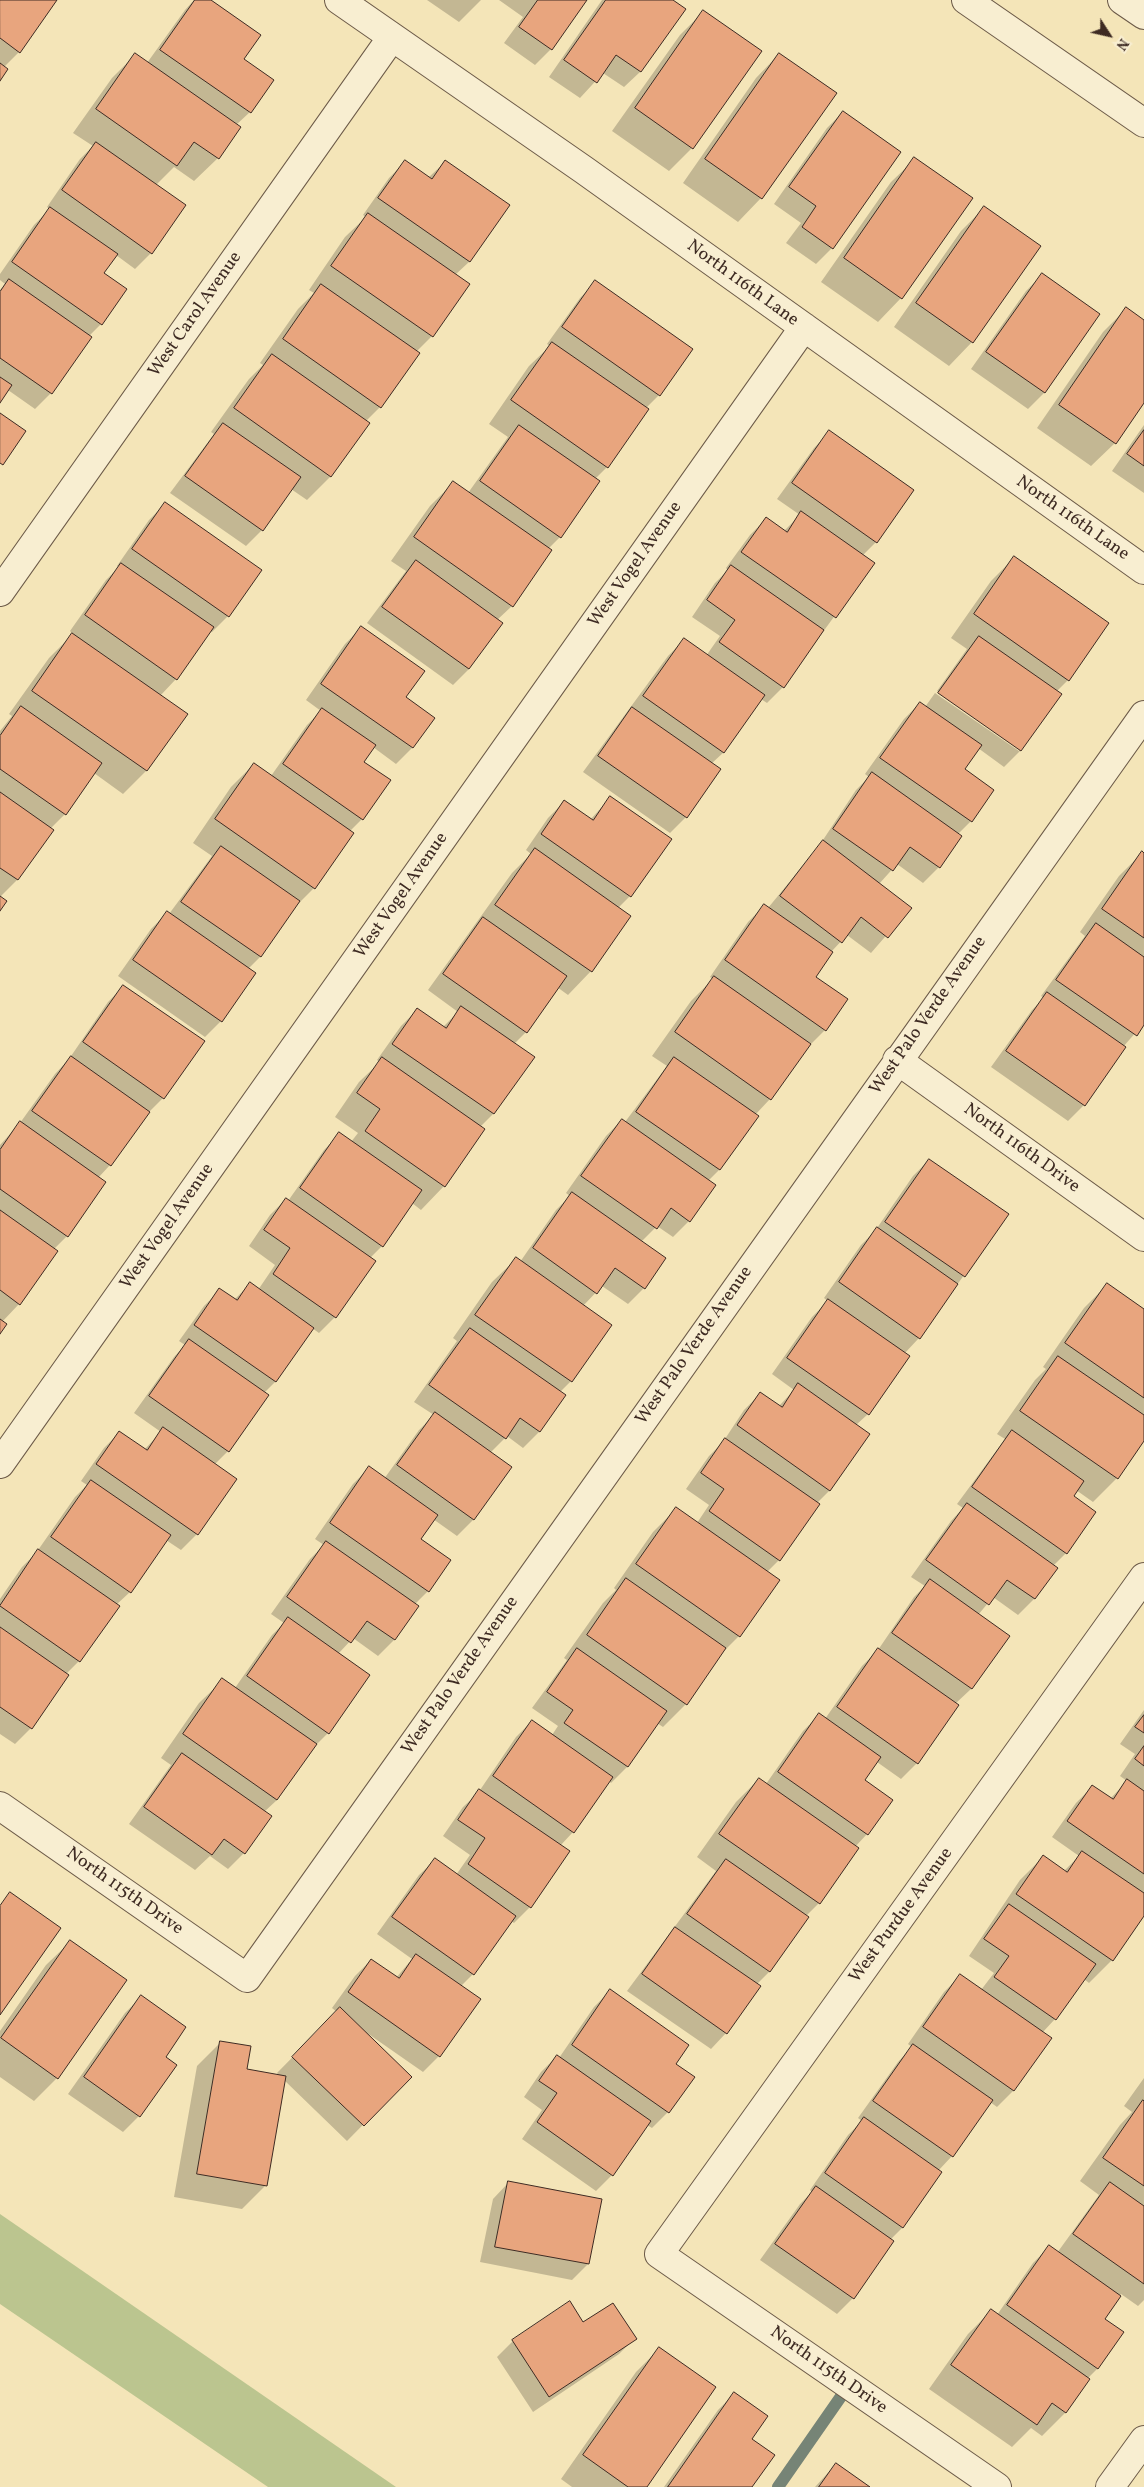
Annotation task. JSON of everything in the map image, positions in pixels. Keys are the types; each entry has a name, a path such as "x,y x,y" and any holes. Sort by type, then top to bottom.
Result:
{"street":[{"name":"North 116th Lane","path":"339,0 576,164 1144,570"},
{"path":"966,0 1144,123"},
{"path":"1122,0 1144,15"},
{"name":"West Carol Avenue","path":"0,592 392,37"},
{"name":"West Vogel Avenue","path":"0,1464 804,328"},
{"name":"West Palo Verde Avenue","path":"247,1978 897,1060 1144,715"},
{"name":"North 116th Drive","path":"897,1060 1144,1237"},
{"name":"West Purdue Avenue","path":"660,2254 1144,1577"},
{"name":"North 115th Drive","path":"0,1806 247,1978"},
{"name":"North 115th Drive","path":"660,2254 997,2487"},
{"path":"1110,2487 1144,2440"}],"green space":[{"path":"0,2214 396,2487 268,2487 0,2304"}],"building":[{"path":"0,0 57,0 20,53 0,38"},
{"path":"195,0 211,0 261,35 244,59 274,80 251,113 160,50"},
{"path":"538,0 587,0 552,50 519,27"},
{"path":"606,0 673,0 686,9 641,72 616,55 597,83 564,60"},
{"path":"703,10 762,51 693,149 635,108"},
{"path":"135,53 241,127 219,159 194,142 177,166 96,109"},
{"path":"779,53 837,93 762,199 705,159"},
{"path":"0,63 8,69 0,81"},
{"path":"843,111 901,152 833,249 802,227 816,206 789,187"},
{"path":"96,142 186,205 152,254 62,190"},
{"path":"914,157 973,198 902,299 844,258"},
{"path":"405,160 432,179 445,160 510,205 470,262 378,198"},
{"path":"984,206 1041,246 973,343 916,303"},
{"path":"50,207 118,254 104,273 127,289 102,325 12,262"},
{"path":"368,213 470,284 433,337 331,266"},
{"path":"1042,273 1100,314 1045,393 986,352"},
{"path":"9,279 92,337 52,394 0,358 0,292"},
{"path":"595,280 693,349 660,396 562,327"},
{"path":"321,284 420,353 381,408 283,339"},
{"path":"1126,307 1144,320 1144,403 1116,444 1059,405"},
{"path":"552,342 649,409 608,468 511,400"},
{"path":"272,354 370,423 331,477 234,408"},
{"path":"0,377 12,385 0,403"},
{"path":"0,413 26,431 3,465 0,463"},
{"path":"223,423 301,477 263,531 185,476"},
{"path":"519,425 600,481 561,538 480,481"},
{"path":"829,430 914,490 877,543 792,483"},
{"path":"1144,430 1144,466 1127,454"},
{"path":"453,481 552,550 513,607 414,537"},
{"path":"165,502 262,570 229,617 132,549"},
{"path":"801,511 875,563 836,618 741,552 766,517 787,532"},
{"path":"1014,556 1109,623 1069,681 974,614"},
{"path":"416,560 503,623 469,669 382,607"},
{"path":"121,563 214,627 177,680 85,615"},
{"path":"731,565 824,630 784,688 719,642 735,620 707,600"},
{"path":"361,626 425,671 406,697 435,718 413,748 321,684"},
{"path":"72,633 188,714 147,771 32,691"},
{"path":"979,636 1062,694 1021,751 938,693"},
{"path":"684,638 765,695 724,753 643,696"},
{"path":"920,702 982,745 965,769 994,790 972,822 880,758"},
{"path":"21,706 102,763 66,815 0,769 0,736"},
{"path":"632,707 721,769 687,818 598,756"},
{"path":"322,708 376,745 364,762 391,780 363,820 283,764"},
{"path":"254,763 354,833 315,889 215,819"},
{"path":"872,772 962,836 940,868 910,847 893,871 833,829"},
{"path":"0,792 54,830 18,880 0,868"},
{"path":"610,796 672,839 631,897 541,834 564,800 593,820"},
{"path":"823,840 912,908 888,938 861,917 842,943 780,896"},
{"path":"221,846 300,901 261,957 181,902"},
{"path":"535,848 631,916 592,972 495,905"},
{"path":"1142,851 1144,853 1144,938 1102,909"},
{"path":"0,896 7,901 0,911"},
{"path":"764,904 833,952 816,977 848,999 826,1031 725,960"},
{"path":"167,911 256,973 222,1022 133,960"},
{"path":"483,917 567,976 527,1033 443,974"},
{"path":"1096,923 1144,957 1144,1025 1137,1036 1056,980"},
{"path":"714,976 811,1044 771,1100 675,1032"},
{"path":"123,985 205,1041 164,1099 83,1042"},
{"path":"1047,992 1126,1047 1085,1106 1006,1051"},
{"path":"461,1006 535,1057 494,1114 392,1044 417,1008 446,1028"},
{"path":"71,1056 150,1112 111,1166 32,1111"},
{"path":"382,1057 485,1129 445,1187 365,1131 380,1109 357,1093"},
{"path":"674,1057 759,1116 720,1170 636,1112"},
{"path":"622,1119 716,1185 690,1222 671,1208 657,1229 581,1176"},
{"path":"20,1121 106,1182 68,1237 0,1189 0,1150"},
{"path":"339,1132 422,1190 383,1247 300,1188"},
{"path":"929,1159 1009,1214 965,1277 885,1222"},
{"path":"572,1192 666,1258 645,1289 615,1268 597,1294 533,1248"},
{"path":"286,1198 376,1261 336,1318 273,1274 290,1248 264,1230"},
{"path":"0,1210 58,1251 20,1305 0,1290"},
{"path":"877,1227 958,1284 920,1339 839,1282"},
{"path":"516,1257 612,1325 572,1382 475,1315"},
{"path":"250,1282 314,1328 276,1382 194,1325 219,1288 237,1300"},
{"path":"1107,1283 1144,1309 1144,1398 1065,1343"},
{"path":"828,1299 910,1356 869,1415 787,1358"},
{"path":"0,1319 7,1324 0,1334"},
{"path":"470,1328 566,1395 540,1432 520,1418 506,1439 429,1385"},
{"path":"189,1339 269,1395 229,1452 149,1396"},
{"path":"1058,1356 1144,1415 1144,1441 1118,1479 1020,1411"},
{"path":"798,1383 870,1434 830,1491 737,1425 760,1392 782,1407"},
{"path":"435,1412 512,1467 474,1520 397,1465"},
{"path":"163,1427 237,1479 198,1535 96,1464 119,1431 147,1450"},
{"path":"1012,1430 1084,1481 1074,1496 1096,1512 1067,1554 972,1487"},
{"path":"725,1438 820,1504 780,1561 709,1511 724,1489 701,1473"},
{"path":"369,1466 438,1515 421,1539 451,1560 429,1592 330,1523"},
{"path":"91,1480 171,1535 131,1593 51,1537"},
{"path":"967,1503 1058,1568 1035,1599 1007,1580 989,1605 926,1560"},
{"path":"676,1507 780,1580 740,1637 636,1564"},
{"path":"326,1541 419,1606 395,1640 367,1621 351,1643 287,1597"},
{"path":"38,1549 120,1606 80,1662 0,1606"},
{"path":"626,1578 726,1648 687,1705 587,1635"},
{"path":"930,1579 1010,1636 972,1689 892,1633"},
{"path":"288,1617 370,1675 329,1734 247,1676"},
{"path":"0,1627 69,1675 32,1729 0,1707"},
{"path":"577,1648 667,1711 628,1767 564,1723 573,1710 547,1692"},
{"path":"878,1648 959,1705 918,1764 837,1707"},
{"path":"222,1678 317,1744 277,1800 183,1734"},
{"path":"819,1713 881,1757 865,1780 893,1800 868,1835 778,1772"},
{"path":"1144,1715 1144,1733 1135,1727"},
{"path":"532,1720 613,1777 574,1833 493,1776"},
{"path":"1144,1746 1144,1766 1135,1759"},
{"path":"182,1753 272,1816 245,1854 224,1839 212,1855 144,1807"},
{"path":"759,1778 859,1848 820,1904 719,1834"},
{"path":"1127,1779 1144,1791 1144,1874 1067,1821 1092,1785 1113,1799"},
{"path":"479,1789 570,1851 531,1908 468,1864 485,1838 458,1820"},
{"path":"1082,1851 1144,1893 1144,1916 1113,1961 1016,1894 1043,1855 1067,1872"},
{"path":"435,1858 516,1916 474,1975 392,1917"},
{"path":"726,1859 809,1917 770,1972 687,1914"},
{"path":"10,1892 61,1928 0,2015 0,1906"},
{"path":"1009,1904 1096,1964 1056,2020 994,1977 1009,1956 984,1939"},
{"path":"675,1927 761,1986 727,2034 642,1974"},
{"path":"70,1940 127,1980 58,2079 1,2038"},
{"path":"416,1954 481,1999 440,2057 348,1992 371,1959 399,1978"},
{"path":"960,1974 1052,2038 1014,2091 923,2027"},
{"path":"610,1989 689,2045 676,2064 695,2077 669,2113 572,2045"},
{"path":"141,1995 186,2027 166,2057 177,2065 140,2117 84,2077"},
{"path":"340,2007 412,2077 364,2126 292,2057"},
{"path":"220,2041 251,2046 247,2069 286,2076 267,2186 197,2174"},
{"path":"913,2044 993,2100 953,2157 873,2101"},
{"path":"557,2055 651,2121 613,2176 537,2122 557,2093 539,2081"},
{"path":"1144,2101 1144,2186 1103,2158"},
{"path":"864,2117 942,2172 903,2228 825,2173"},
{"path":"508,2181 602,2199 589,2264 495,2247"},
{"path":"1110,2182 1144,2206 1144,2284 1073,2234"},
{"path":"816,2186 894,2241 854,2299 775,2244"},
{"path":"1049,2245 1121,2296 1105,2319 1124,2332 1098,2369 1007,2305"},
{"path":"570,2301 583,2322 613,2303 637,2339 549,2397 512,2340"},
{"path":"991,2309 1090,2379 1066,2413 1052,2403 1037,2425 951,2365"},
{"path":"659,2347 716,2387 647,2487 628,2487 583,2455"},
{"path":"734,2392 768,2416 752,2439 775,2455 752,2487 668,2487"},
{"path":"836,2463 870,2487 819,2487"}],"waterway":[{"path":"778,2487 849,2385"}]}
